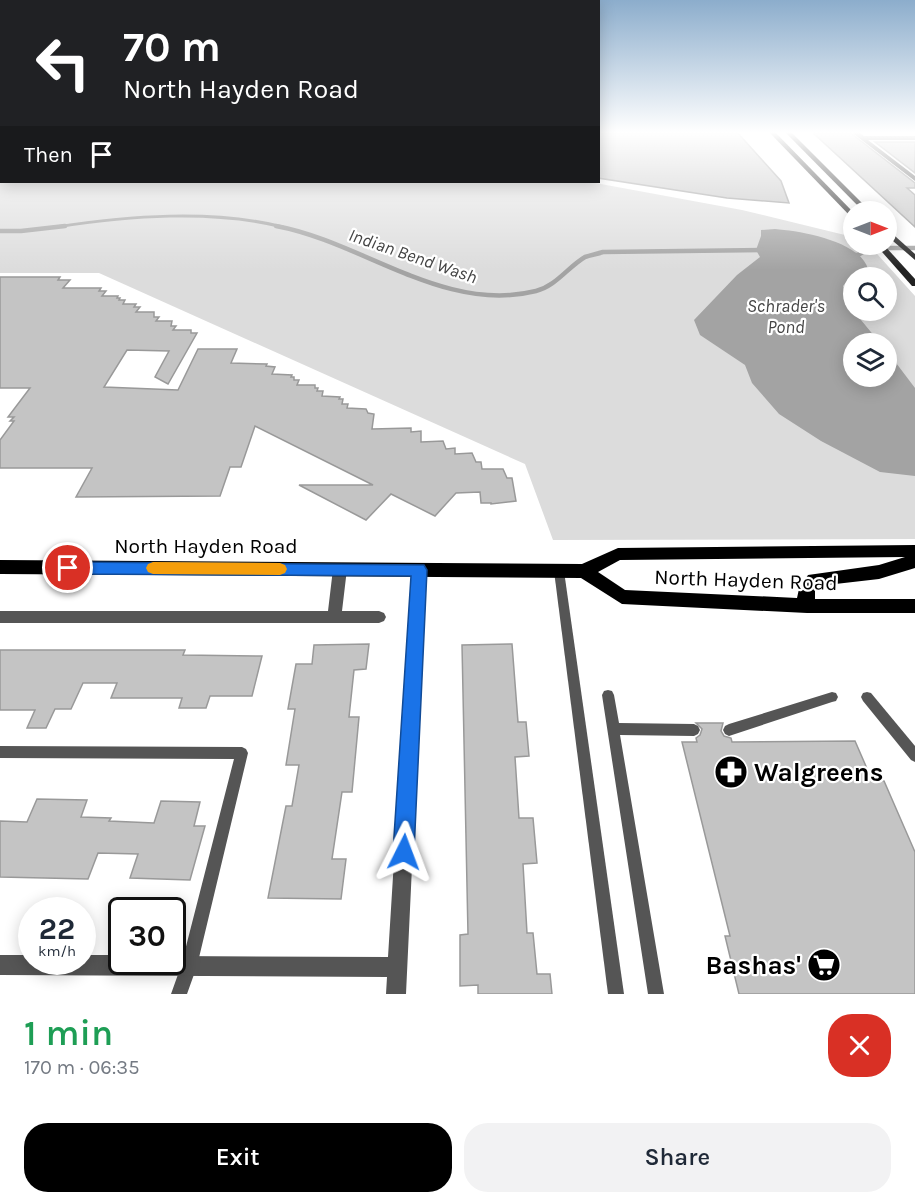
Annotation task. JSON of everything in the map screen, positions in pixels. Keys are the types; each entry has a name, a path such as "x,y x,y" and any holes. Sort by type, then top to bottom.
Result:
{"main road":[{"path":"815,177 843,206"},
{"path":"833,177 857,201"},
{"path":"897,241 915,258"},
{"path":"889,255 915,284"},
{"name":"North Hayden Road","path":"0,567 584,571 618,554 915,551"},
{"path":"807,606 805,594 807,586 814,580 879,572 915,561"},
{"name":"North Hayden Road","path":"584,571 622,597 807,606 915,606"}],"street":[{"path":"333,617 340,569"},
{"path":"396,994 419,570"},
{"path":"0,617 379,617"},
{"path":"0,965 398,967"}],"lane":[{"path":"559,571 616,994"},
{"path":"608,695 656,994"},
{"path":"729,730 832,697"},
{"path":"867,697 915,756"},
{"path":"613,729 694,729"},
{"path":"0,752 242,753 189,966 179,994"}],"shaded area":[{"path":"0,183 595,183 742,210 843,235 843,255 878,255 889,267 843,267 843,321 897,321 897,276 915,296 915,539 553,540 525,464 99,273 0,273"}],"water":[{"name":"Schrader's Pond","path":"775,229 814,235 843,246 843,255 858,255 863,259 867,267 843,267 843,321 862,321 872,333 843,333 843,387 897,387 897,364 915,388 915,476 880,472 821,441 779,414 752,383 745,365 700,335 694,320 737,275 760,257 756,250 761,230"}],"building":[{"path":"600,177 778,177 789,203 727,198"},
{"path":"861,177 908,177 915,183 915,188 907,188 915,195 915,227 897,210 897,201 887,201"},
{"path":"0,277 60,277 58,280 70,280 63,288 101,288 99,291 106,291 102,296 118,296 119,300 125,300 123,304 136,304 134,307 140,307 136,312 154,312 154,317 159,317 156,321 172,321 171,326 176,326 173,330 191,330 191,333 197,333 168,384 155,377 169,351 127,350 104,387 178,390 198,349 237,349 231,363 267,364 266,366 275,367 272,374 292,375 294,380 299,380 297,385 315,385 315,388 318,388 317,391 323,391 322,396 340,397 339,399 343,399 342,404 348,404 347,408 366,409 368,413 374,414 372,429 411,428 411,432 421,431 421,442 443,441 446,449 455,448 455,454 472,453 476,462 481,462 482,469 503,469 507,478 512,478 516,501 481,503 480,492 456,493 435,516 391,494 366,520 299,485 373,485 255,426 241,467 230,467 220,496 76,497 92,468 0,468 0,440 14,421 10,421 14,417 8,417 30,388 0,388"},
{"path":"369,644 366,669 354,670 349,717 359,717 352,792 342,792 332,859 346,859 341,899 268,898 286,806 292,806 299,765 286,765 295,709 288,709 296,664 312,664 314,645"},
{"path":"512,644 518,722 526,722 529,756 515,757 519,818 533,818 537,863 523,864 527,933 533,933 537,974 550,974 552,994 478,994 478,985 460,986 460,935 468,934 462,645"},
{"path":"0,650 185,650 183,655 262,656 252,696 210,696 206,708 179,708 182,698 111,698 117,683 83,683 71,709 55,709 46,728 27,728 35,710 0,710"},
{"name":"Walgreens","path":"696,723 723,723 721,731 724,736 731,738 732,742 855,741 872,780 884,781 915,852 915,994 739,994 725,936 730,936 682,742 697,742 696,738 702,729"},
{"path":"37,799 87,800 81,817 154,823 161,801 200,802 194,826 205,826 190,880 130,878 138,854 98,853 88,879 0,877 0,821 27,822"}],"waterway":[{"name":"Indian Bend Wash","path":"56,227 140,217 169,216 227,218 283,227"},
{"name":"Indian Bend Wash","path":"0,231 65,226"},
{"name":"Indian Bend Wash","path":"276,226 308,234 436,285 469,293 502,295 543,289 585,257 603,252 763,250"},
{"name":"Indian Bend Wash","path":"897,248 915,248"}],"slow traffic":[{"path":"153,568 280,569"}],"place":[{"name":"Walgreens","path":"731,772"},
{"name":"Bashas'","path":"824,965"}],"route":[{"path":"68,568 419,570 404,852"}]}
